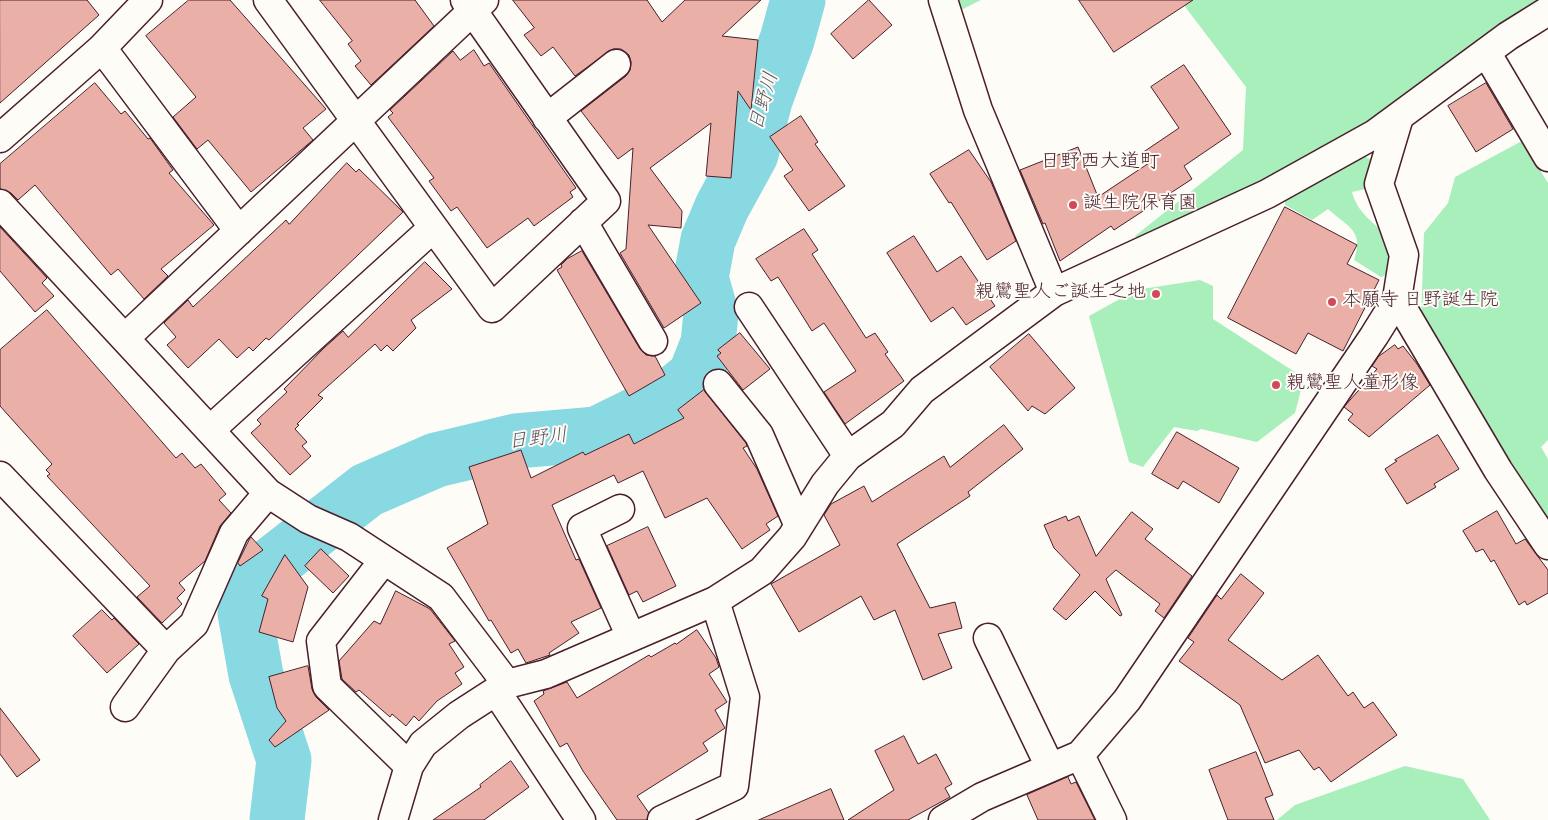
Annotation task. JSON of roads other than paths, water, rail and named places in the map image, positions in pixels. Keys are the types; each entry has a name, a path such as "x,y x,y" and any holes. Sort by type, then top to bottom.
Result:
{"street":[{"path":"0,138 102,48 148,0"},
{"path":"125,338 356,121 474,4 547,118 606,201 492,308 433,228 356,121 268,0"},
{"path":"943,0 978,110 1054,292"},
{"path":"393,820 410,766 423,744 459,716 501,688 546,674 715,601 762,571 792,537 798,524 824,484 848,456 893,424 922,390 1054,292 1266,194 1375,134 1486,52 1548,12"},
{"path":"102,48 239,231"},
{"path":"1486,52 1548,157"},
{"path":"547,118 616,64"},
{"path":"943,820 982,797 1080,755 1128,700 1374,336 1397,298 1404,255 1379,184 1399,117"},
{"path":"0,204 268,493 308,519 350,537 441,598 501,688 581,820"},
{"path":"583,222 653,341"},
{"path":"210,430 433,228"},
{"path":"1397,298 1498,470 1548,545"},
{"path":"749,308 848,456"},
{"path":"718,384 759,435 798,524"},
{"path":"0,476 166,650"},
{"path":"125,706 166,650 194,624 234,533 268,493"},
{"path":"620,510 582,528 630,637"},
{"path":"384,560 321,641 327,686 410,766"},
{"path":"662,820 734,786 745,697 715,601"},
{"path":"988,638 1050,768"},
{"path":"1080,755 1112,820"}],"waterway":[{"name":"日野川","path":"277,820 284,760 256,675 245,613 253,579 367,490 436,460 516,441 597,434 666,400 695,376 708,343 711,313 701,278 708,240 722,207 751,154 765,100 787,40 798,0"}],"place":[{"name":"誕生院保育園","path":"1073,205"},
{"name":"親鸞聖人ご誕生之地","path":"1156,294"},
{"name":"本願寺 日野誕生院","path":"1332,302"},
{"name":"親鸞聖人童形像","path":"1276,385"}],"district":[{"name":"日野西大道町","path":"1100,164"}]}
